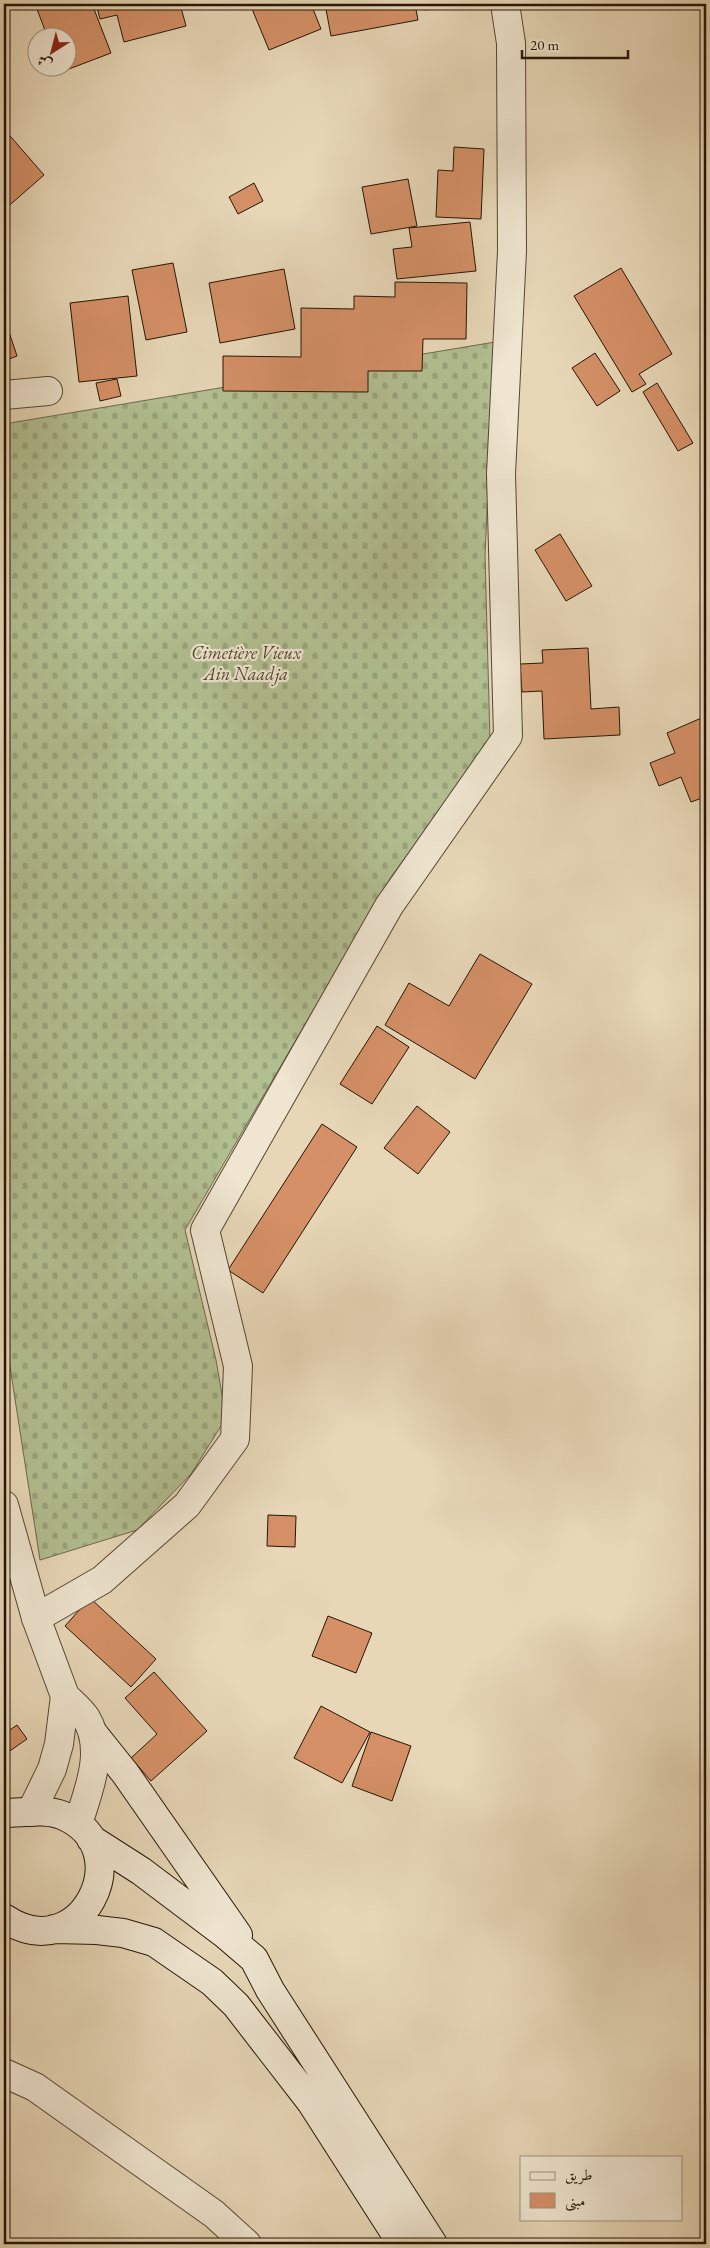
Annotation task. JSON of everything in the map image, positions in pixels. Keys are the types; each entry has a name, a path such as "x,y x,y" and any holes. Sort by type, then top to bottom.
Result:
{"street":[{"path":"36,1618 102,1580 187,1505 235,1439 238,1366 205,1230 389,906 508,736 501,474 512,241 511,43 505,4"},
{"path":"4,395 48,391"},
{"path":"4,1505 36,1618 65,1696 86,1717 93,1733 186,1860 254,1959 270,1990 433,2244"},
{"path":"15,1815 52,1769 59,1744 65,1696"},
{"path":"54,1930 71,1922 86,1910 96,1894 100,1875 98,1856 85,1832 96,1763 93,1733"},
{"path":"15,1815 47,1811 64,1816 141,1870 254,1959"},
{"path":"4,1918 15,1926 34,1931 98,1930 154,1942 212,1982 236,2005 311,2102 402,2244"},
{"path":"4,2073 35,2087 214,2214 247,2244"}],"green space":[{"name":"Cimetière Vieux Ain Naadja","path":"495,342 485,555 490,741 391,877 185,1230 216,1360 226,1418 191,1474 137,1530 40,1560 4,1328 4,424"}],"building":[{"path":"35,4 92,4 111,53 78,66 78,28 44,28"},
{"path":"96,4 180,4 186,26 124,42 117,15 100,19"},
{"path":"250,4 311,4 321,29 269,50"},
{"path":"325,4 415,4 418,20 331,36"},
{"path":"424,4 459,4 425,10"},
{"path":"4,129 44,175 4,210"},
{"path":"454,147 484,149 481,219 436,217 438,170 453,171"},
{"path":"408,179 417,226 371,234 362,187"},
{"path":"254,183 263,201 238,214 229,197"},
{"path":"470,222 476,271 397,279 393,249 412,247 409,228"},
{"path":"173,263 187,332 146,340 132,270"},
{"path":"621,268 672,354 639,374 646,384 632,392 574,296"},
{"path":"284,269 295,329 220,343 209,283"},
{"path":"395,282 467,283 466,339 423,339 422,371 368,371 368,392 223,391 223,356 301,357 301,308 354,309 354,296 395,297"},
{"path":"128,296 137,376 79,382 70,303"},
{"path":"4,317 17,356 4,361"},
{"path":"595,353 620,391 597,406 572,368"},
{"path":"117,379 121,396 100,401 96,383"},
{"path":"657,383 693,443 678,451 643,392"},
{"path":"560,534 592,586 566,601 535,550"},
{"path":"588,648 591,709 619,707 620,735 544,739 542,691 522,692 520,664 543,663 542,650"},
{"path":"706,716 706,808 702,798 691,802 681,777 659,786 650,763 675,753 667,733"},
{"path":"480,954 532,984 475,1079 385,1025 409,983 449,1006"},
{"path":"377,1026 409,1047 372,1104 340,1084"},
{"path":"417,1106 450,1132 418,1174 384,1148"},
{"path":"322,1124 357,1147 263,1293 228,1270"},
{"path":"268,1515 296,1516 295,1547 267,1546"},
{"path":"90,1598 156,1659 131,1687 65,1626"},
{"path":"328,1616 372,1633 356,1673 312,1656"},
{"path":"154,1672 207,1731 151,1781 131,1758 157,1734 125,1698"},
{"path":"321,1706 370,1732 342,1783 294,1758"},
{"path":"17,1725 27,1739 4,1755 4,1734"},
{"path":"371,1732 411,1746 392,1801 352,1786"}]}
